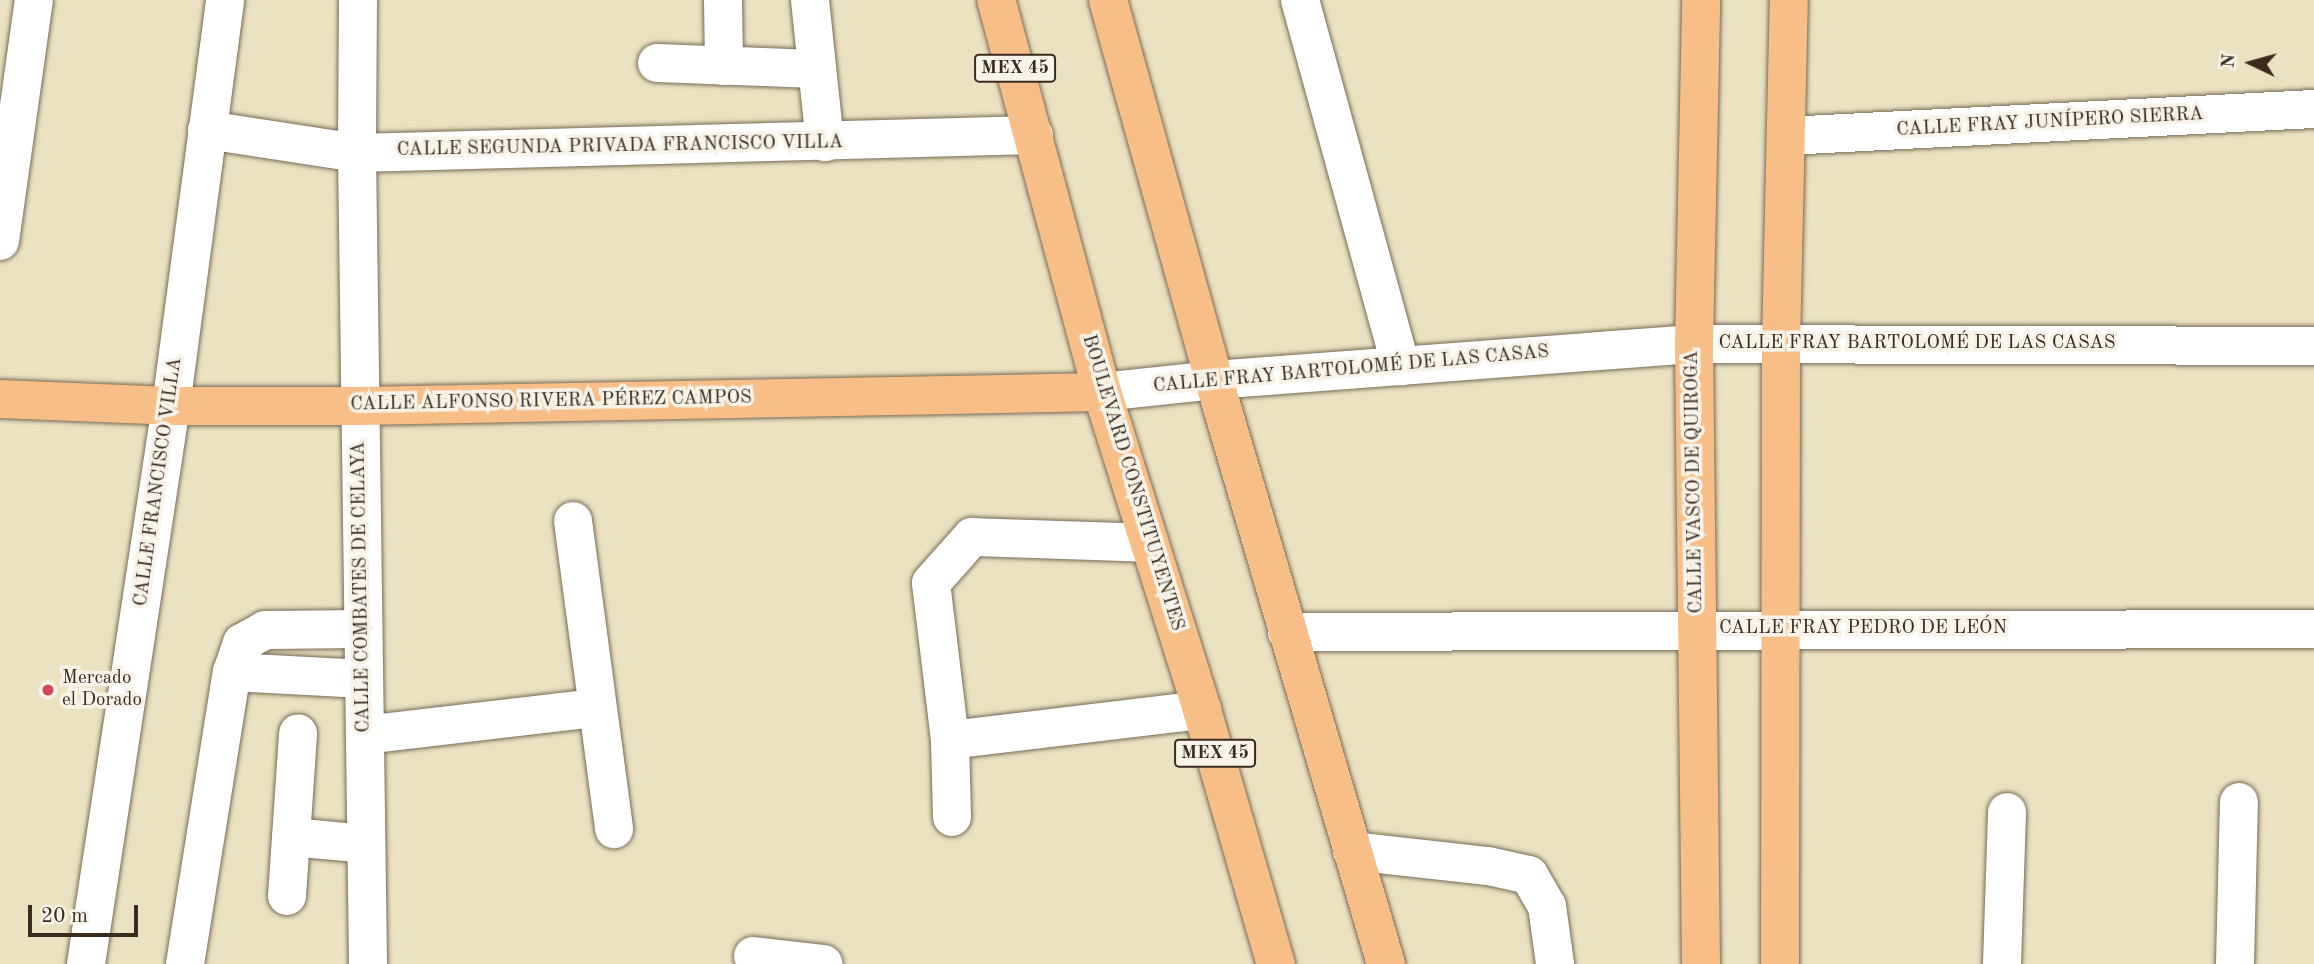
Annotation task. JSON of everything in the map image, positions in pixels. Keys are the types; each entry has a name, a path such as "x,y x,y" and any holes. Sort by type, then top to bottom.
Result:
{"main road":[{"name":"BOULEVARD CONSTITUYENTES","path":"996,0 1102,391 1202,710 1276,964"},
{"path":"1108,0 1214,380 1386,964"},
{"name":"CALLE VASCO DE QUIROGA","path":"1701,0 1694,344 1701,964"},
{"path":"1780,964 1781,344 1789,0"},
{"name":"CALLE ALFONSO RIVERA PÉREZ CAMPOS","path":"0,399 171,406 360,406 1102,391"}],"street":[{"path":"0,241 34,0"},
{"name":"CALLE FRANCISCO VILLA","path":"86,964 171,406 225,0"},
{"name":"CALLE COMBATES DE CELAYA","path":"358,0 357,153 368,964"},
{"path":"723,0 724,66"},
{"path":"810,0 825,142"},
{"path":"1300,0 1401,366"},
{"path":"657,63 816,69"},
{"name":"CALLE FRAY JUNÍPERO SIERRA","path":"1786,136 2314,109"},
{"name":"CALLE SEGUNDA PRIVADA FRANCISCO VILLA","path":"207,130 357,153 1034,135"},
{"name":"CALLE FRAY BARTOLOMÉ DE LAS CASAS","path":"1102,391 1214,380 1694,344 2314,346"},
{"path":"573,520 614,829"},
{"path":"952,817 950,740 931,583 972,537 1149,543"},
{"path":"323,628 324,676"},
{"path":"185,964 232,672 242,643 265,630 363,629"},
{"name":"CALLE FRAY PEDRO DE LEÓN","path":"1287,632 2314,629"},
{"path":"232,672 364,679"},
{"path":"365,735 596,708"},
{"path":"950,740 1202,710"},
{"path":"287,896 298,733"},
{"path":"2235,964 2239,802"},
{"path":"2002,964 2007,812"},
{"path":"291,837 366,844"},
{"path":"1352,851 1488,866 1529,875 1547,906 1555,964"},
{"path":"753,956 824,964"}],"place":[{"name":"Mercado el Dorado","path":"48,690"}]}
